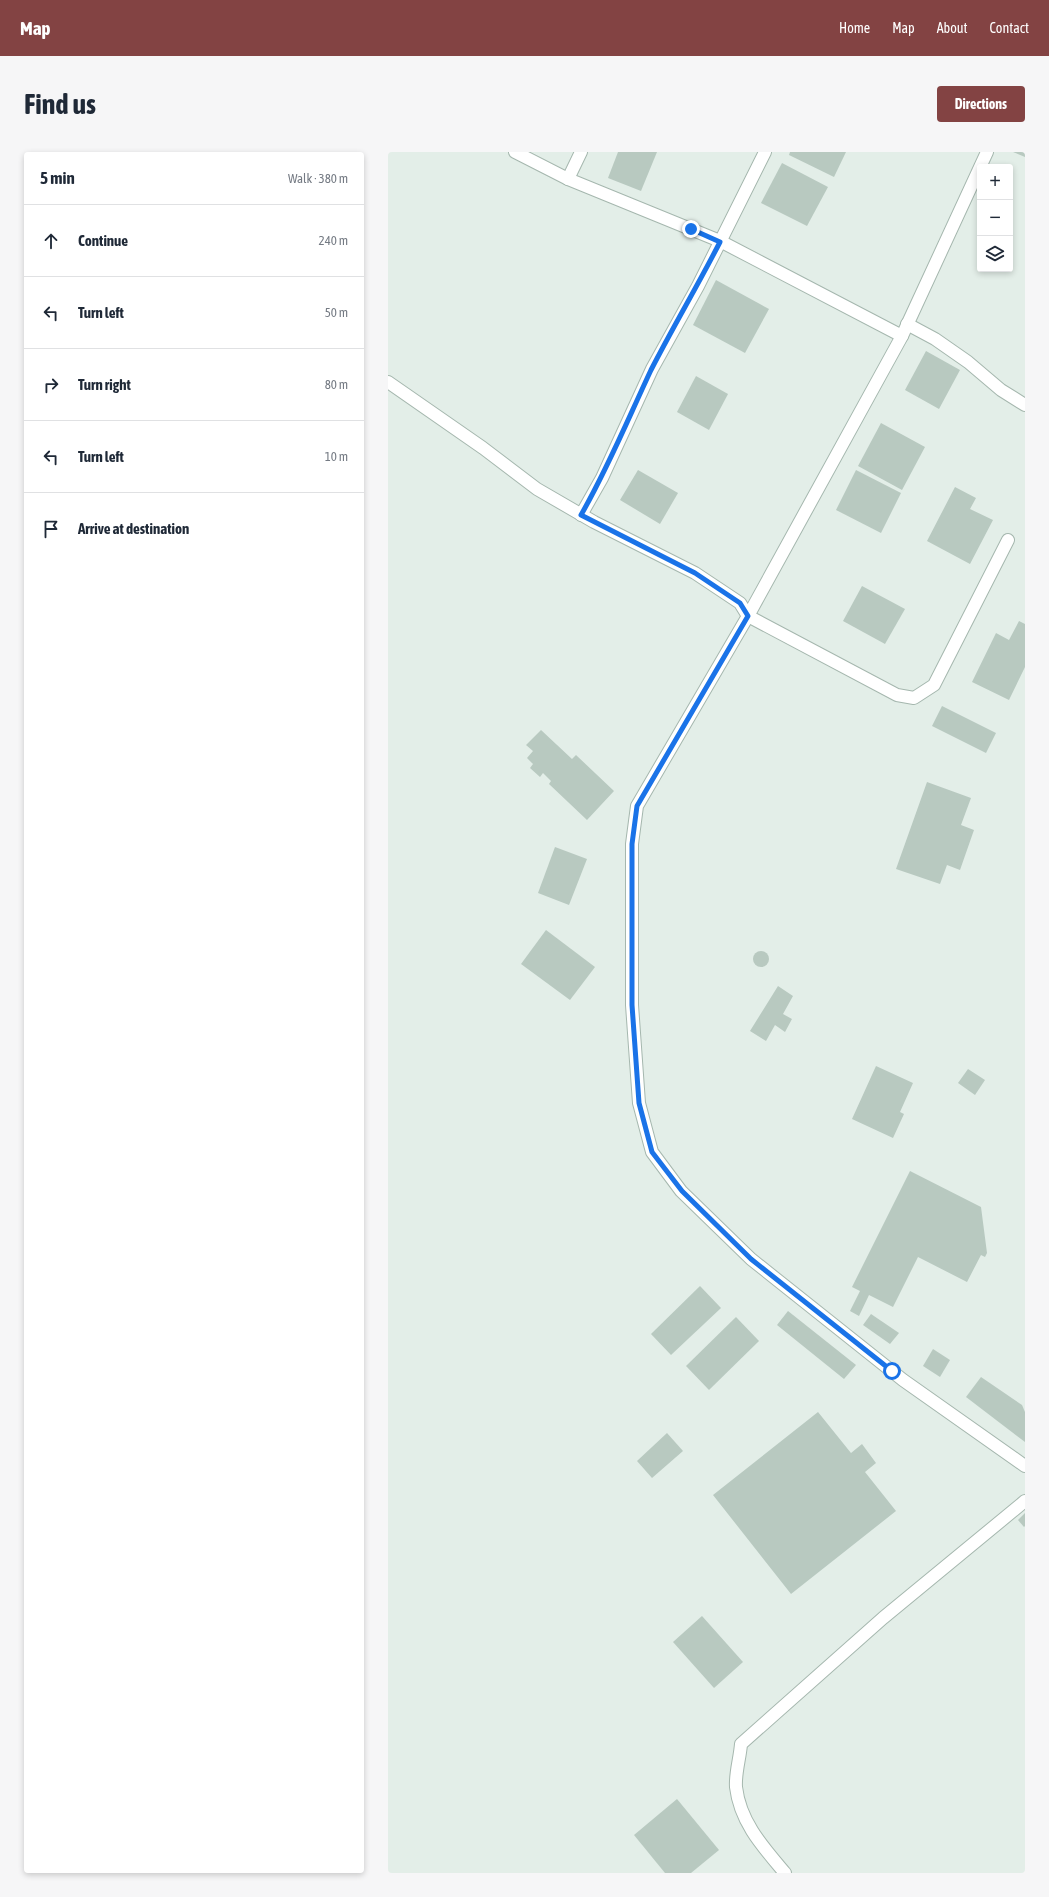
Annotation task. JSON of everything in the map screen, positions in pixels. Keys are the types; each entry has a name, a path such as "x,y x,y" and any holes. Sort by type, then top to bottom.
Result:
{"street":[{"path":"515,152 568,179 720,242 902,336"},
{"path":"568,179 581,152"},
{"path":"581,515 602,478 652,369 698,286 765,152"},
{"path":"987,152 902,336 748,616 637,806 632,844 632,1005 639,1103 652,1152 682,1191 751,1259 903,1380 1025,1466"},
{"path":"907,324 935,339 968,362 1001,390 1025,405"},
{"path":"388,382 483,448 537,490 581,515 695,573 740,603 748,616 897,694 914,698 934,685 1008,540"},
{"path":"785,1873 753,1835 740,1808 736,1785 741,1744 883,1618 1025,1501"}],"building":[{"path":"618,152 657,152 641,191 608,178"},
{"path":"790,152 846,152 834,177 789,155"},
{"path":"1013,152 1025,152 1025,157"},
{"path":"782,163 828,187 807,226 761,203"},
{"path":"716,280 769,309 745,353 693,325"},
{"path":"926,351 960,370 939,409 905,390"},
{"path":"696,376 728,394 709,430 677,412"},
{"path":"881,423 925,447 902,490 858,466"},
{"path":"638,470 678,493 660,524 620,500"},
{"path":"856,470 901,493 881,533 836,510"},
{"path":"955,487 976,498 970,509 993,520 970,564 927,541"},
{"path":"862,586 905,609 885,644 843,621"},
{"path":"1019,621 1025,624 1025,667 1009,700 972,682 996,633 1009,640"},
{"path":"942,706 996,733 986,753 932,726"},
{"path":"541,730 572,759 576,755 614,791 587,820 549,784 551,781 543,773 540,777 530,768 533,764 527,758 533,751 526,745"},
{"path":"927,782 971,798 961,825 974,830 960,870 947,865 940,884 896,869"},
{"path":"555,847 587,859 569,905 538,893"},
{"path":"546,930 595,967 570,1000 521,964"},
{"path":"758,951 764,951 769,956 767,965 764,967 758,967 753,962 753,956"},
{"path":"778,986 793,996 783,1014 792,1019 785,1032 775,1025 766,1041 750,1031"},
{"path":"876,1066 913,1083 900,1112 904,1114 893,1138 852,1119"},
{"path":"968,1069 985,1080 975,1095 958,1083"},
{"path":"910,1171 981,1207 987,1253 985,1257 981,1255 967,1282 918,1257 893,1307 869,1295 859,1316 850,1311 860,1291 852,1287"},
{"path":"700,1286 721,1308 671,1355 651,1334"},
{"path":"788,1311 856,1365 844,1379 777,1325"},
{"path":"871,1314 899,1333 890,1344 863,1325"},
{"path":"736,1317 759,1341 709,1390 686,1366"},
{"path":"933,1349 950,1360 940,1377 923,1366"},
{"path":"981,1377 1022,1405 1025,1412 1025,1442 966,1397"},
{"path":"818,1412 851,1453 862,1444 876,1463 865,1472 896,1511 791,1594 713,1495"},
{"path":"667,1433 683,1451 652,1478 637,1461"},
{"path":"1025,1513 1025,1526 1024,1527 1018,1520"},
{"path":"702,1616 743,1662 714,1688 673,1642"},
{"path":"677,1799 719,1850 691,1873 665,1873 634,1835"}],"route":[{"path":"691,229 720,242 698,286 652,369 602,478 581,515 695,573 740,603 748,616 637,806 632,844 632,1005 639,1103 652,1152 682,1191 751,1259 892,1371"}]}
